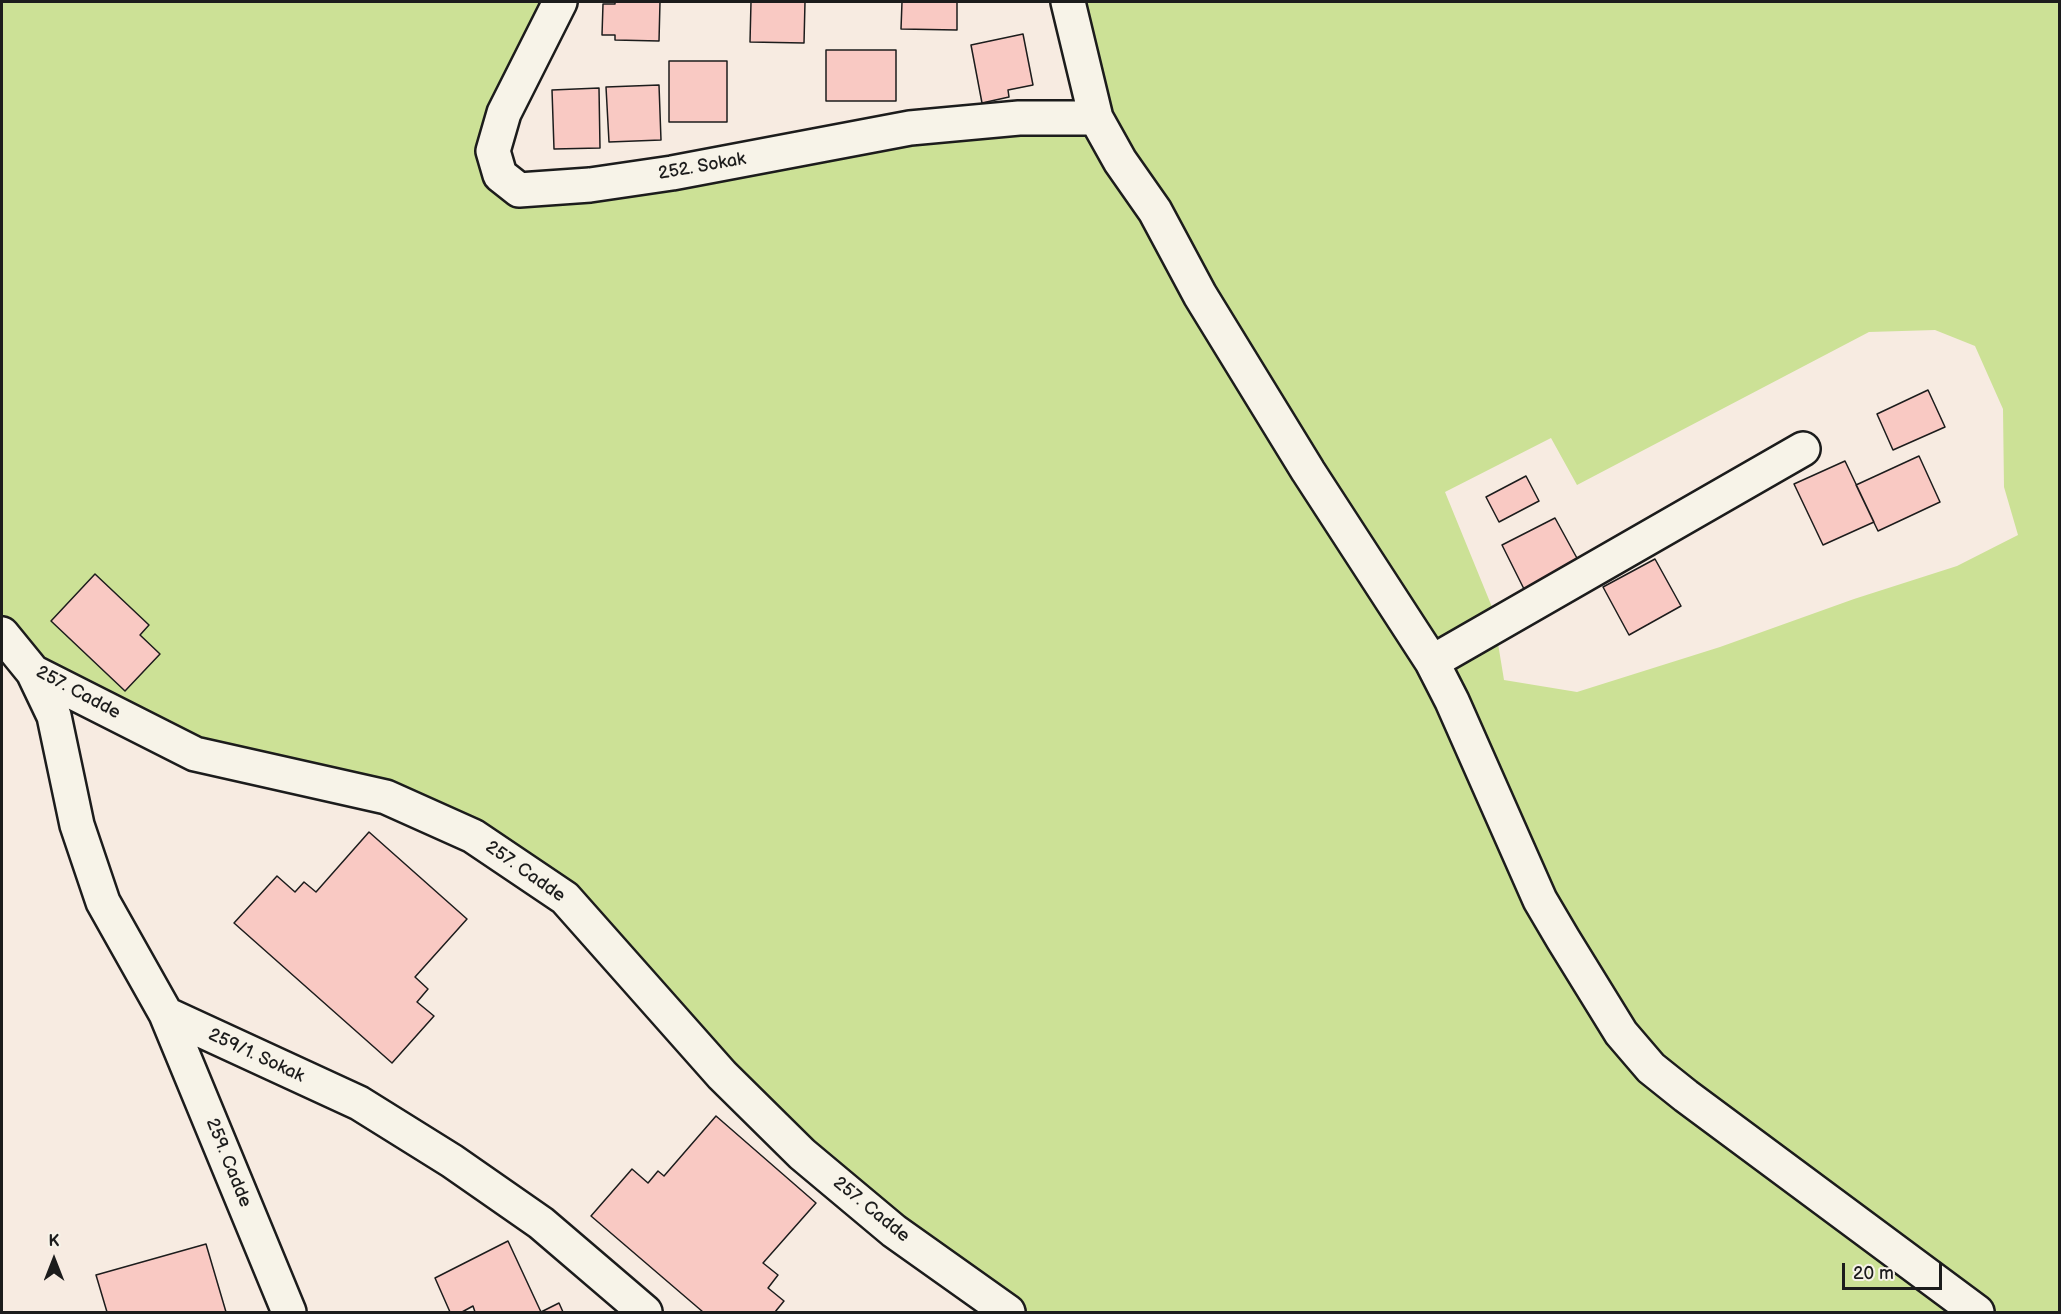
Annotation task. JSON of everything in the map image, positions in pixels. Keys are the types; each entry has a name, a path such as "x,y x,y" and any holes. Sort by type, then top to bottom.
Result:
{"street":[{"name":"252. Sokak","path":"560,2 504,113 493,151 500,176 519,190 590,185 672,173 910,128 1019,118 1096,118"},
{"path":"1068,2 1096,118 1120,161 1155,212 1200,295 1308,471 1432,662 1468,736 1540,900 1621,1033 1651,1068 1873,1238 1977,1312"},
{"path":"1432,662 1803,448"},
{"name":"257. Cadde","path":"2,634 33,672 195,754 386,797 473,836 565,898 722,1075 802,1154 894,1231 1008,1312"},
{"path":"33,672 54,716 77,825 103,902 166,1014"},
{"name":"259. Cadde","path":"166,1014 289,1312"},
{"name":"259/1. Sokak","path":"166,1014 358,1103 434,1149 541,1223 645,1312"}],"green space":[{"path":"2,2 560,2 493,150 519,190 1095,118 1068,2 2059,2 2059,1312 1008,1312 894,1231 630,969 473,836 195,754 2,634","holes":["1935,330 1975,346 2003,409 2004,487 2018,535 1957,566 1854,599 1720,647 1577,692 1504,680 1492,607 1445,492 1551,438 1577,485 1869,332"]}],"building":[{"path":"615,2 660,2 659,41 615,40 615,35 602,35 603,4 615,4"},
{"path":"751,2 805,2 804,43 750,42"},
{"path":"902,2 957,2 957,30 901,29"},
{"path":"1023,34 1033,85 1008,90 1009,97 982,103 971,45"},
{"path":"826,50 896,50 896,101 826,101"},
{"path":"669,61 727,61 727,122 669,122"},
{"path":"659,85 661,140 609,142 606,87"},
{"path":"599,88 600,148 554,149 552,90"},
{"path":"1928,390 1945,427 1893,450 1877,414"},
{"path":"1919,456 1940,502 1878,531 1856,485"},
{"path":"1845,461 1874,522 1823,545 1794,484"},
{"path":"1526,476 1539,501 1499,522 1486,497"},
{"path":"1555,518 1578,560 1524,589 1502,545"},
{"path":"1655,559 1681,606 1629,635 1603,587"},
{"path":"95,574 149,625 140,635 160,654 125,691 51,621"},
{"path":"369,832 467,919 415,977 428,989 417,1002 434,1016 392,1063 234,923 277,876 295,892 304,882 316,892"},
{"path":"716,1116 816,1203 763,1263 778,1275 768,1288 784,1301 775,1312 703,1312 591,1216 632,1169 648,1183 658,1171 664,1176"},
{"path":"508,1241 541,1312 475,1312 473,1306 462,1312 450,1312 435,1278"},
{"path":"206,1244 226,1312 107,1312 96,1275"},
{"path":"559,1303 563,1312 541,1312"}]}
